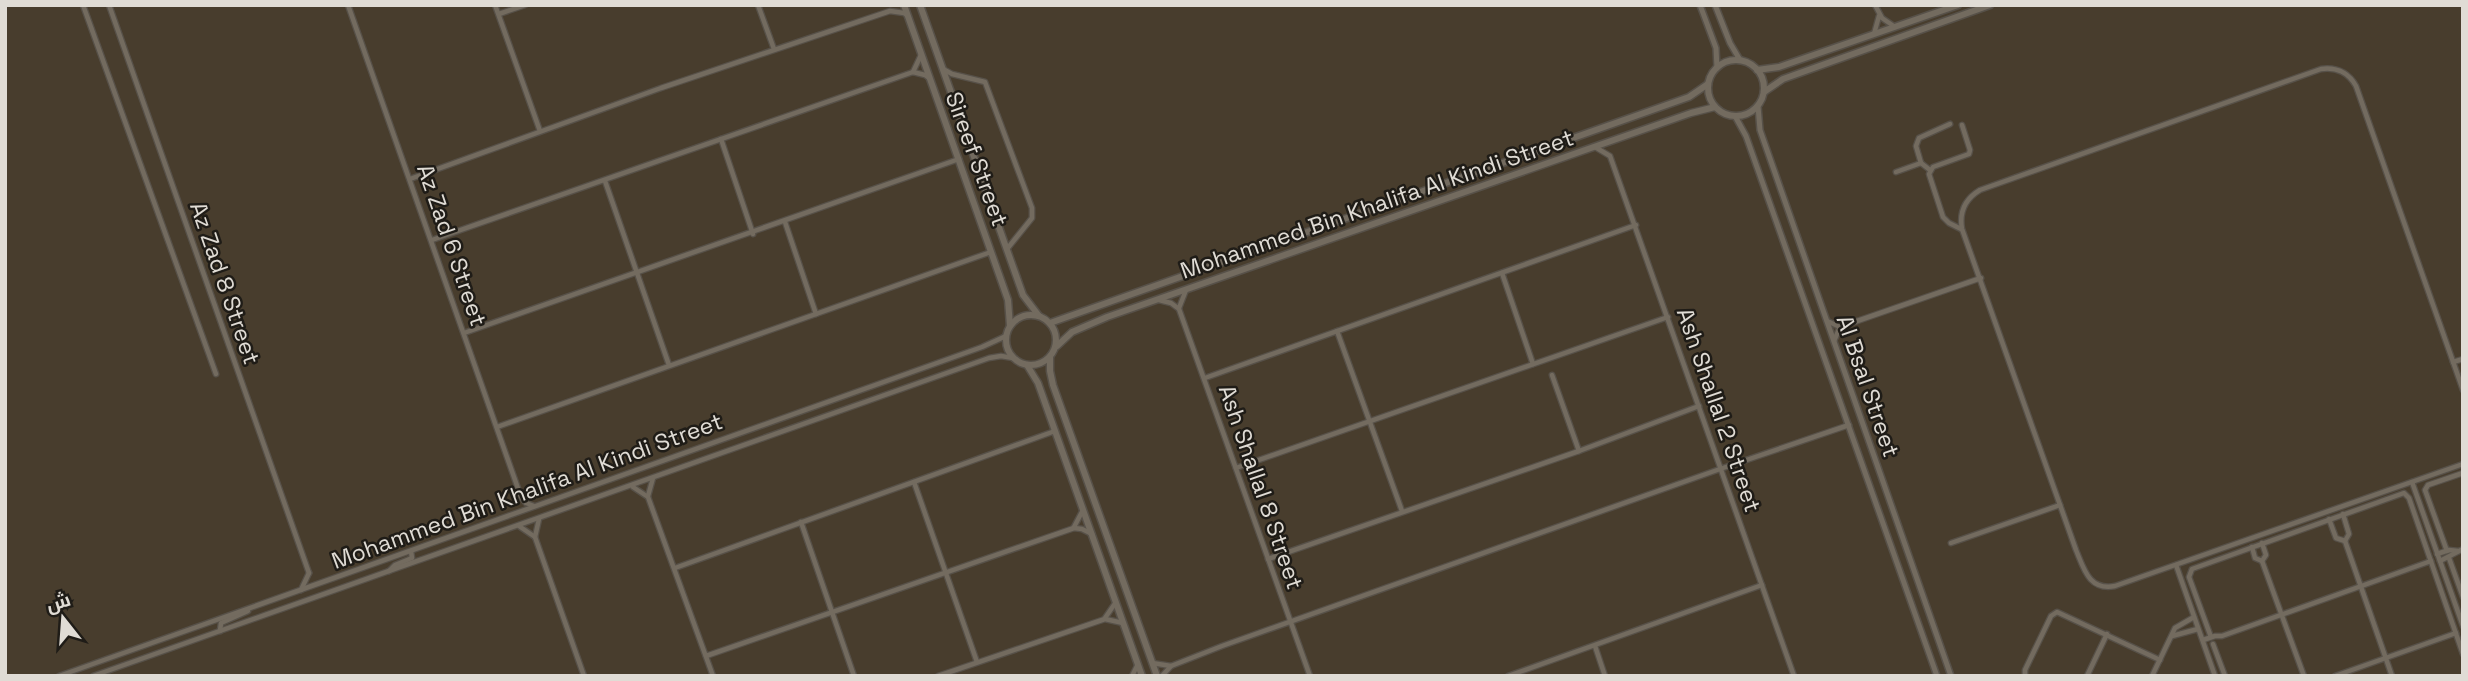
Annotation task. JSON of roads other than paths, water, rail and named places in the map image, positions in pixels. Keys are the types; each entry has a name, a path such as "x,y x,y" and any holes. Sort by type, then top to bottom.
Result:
{"main road":[{"name":"Sireef Street","path":"904,5 1008,300 1010,326"},
{"name":"Sireef Street","path":"920,5 1023,295 1040,316"},
{"path":"1757,70 1774,69 1958,5"},
{"path":"1764,92 1783,79 1990,5"},
{"path":"1731,61 1740,61 1757,70 1762,76 1764,92 1758,106 1751,112 1735,116 1721,112 1708,92 1717,68 1731,61"},
{"name":"Mohammed Bin Khalifa Al Kindi Street","path":"1050,323 1689,97 1709,84"},
{"name":"Mohammed Bin Khalifa Al Kindi Street","path":"1057,346 1072,332 1087,325 1617,138 1716,107"},
{"path":"1027,365 1044,362 1057,346 1055,330 1040,316 1023,316 1010,326 1006,336 1008,352 1013,358 1027,365 1038,383 1142,676"},
{"path":"1050,357 1053,385 1152,663 1159,676"}],"street":[{"name":"Az Zad 8 Street","path":"83,5 216,374"},
{"name":"Az Zad 8 Street","path":"108,5 309,573"},
{"name":"Az Zad 6 Street","path":"348,5 521,497"},
{"path":"495,5 540,131"},
{"path":"499,15 525,5"},
{"path":"758,5 774,49"},
{"path":"890,11 897,5"},
{"path":"1700,5 1716,48 1717,68"},
{"path":"1875,5 1885,22 1897,27"},
{"path":"1717,7 1740,61"},
{"path":"410,179 774,49 890,11 897,11 908,17"},
{"path":"1873,35 1879,15"},
{"path":"913,72 922,55"},
{"path":"943,69 952,74 979,79 987,84 1032,208 1032,218 1006,250"},
{"path":"2463,390 2356,86 2349,76 2339,70 2321,69 1980,190 1965,203 1961,216 1962,229 2085,574 2096,584 2115,586 2463,464"},
{"path":"432,240 913,72 930,79"},
{"name":"Al Bsal Street","path":"1758,106 1760,130 1951,676"},
{"name":"Al Bsal Street","path":"1735,116 1746,136 1937,676"},
{"path":"1930,170 1921,163 1916,146 1919,138 1950,124"},
{"path":"1930,170 1969,155 1970,150 1962,125"},
{"path":"1593,147 1610,156 1617,138"},
{"path":"721,139 753,233"},
{"name":"Ash Shallal 2 Street","path":"1610,156 1794,676"},
{"path":"464,333 959,159"},
{"path":"1896,172 1921,163"},
{"path":"1930,170 1942,215 1949,223 1962,229"},
{"path":"605,181 669,365"},
{"path":"1949,223 1961,216"},
{"path":"785,222 816,314"},
{"path":"1205,378 1636,225"},
{"path":"497,427 992,252"},
{"path":"1502,273 1533,364"},
{"path":"1827,321 1840,327 1980,278"},
{"path":"1158,300 1171,303 1179,309 1186,290"},
{"name":"Ash Shallal 8 Street","path":"1179,309 1310,676"},
{"path":"1237,468 1668,317"},
{"path":"1833,341 1840,327"},
{"path":"1338,331 1402,511"},
{"name":"Mohammed Bin Khalifa Al Kindi Street","path":"60,676 982,347 1006,336"},
{"name":"Mohammed Bin Khalifa Al Kindi Street","path":"93,676 989,358 1013,358"},
{"path":"2453,362 2463,359"},
{"path":"1552,375 1579,452"},
{"path":"1268,559 1579,452 1699,407"},
{"path":"1159,676 1171,666 1291,622 1849,425"},
{"path":"675,568 1055,430"},
{"path":"2447,551 2425,490 2428,485 2463,473"},
{"path":"648,497 653,478"},
{"path":"914,482 977,662"},
{"path":"2412,482 2463,626"},
{"path":"632,486 643,491 648,497 713,676"},
{"path":"2211,637 2189,572 2194,568 2405,494 2409,498 2463,654"},
{"path":"521,497 526,503 536,506"},
{"path":"515,514 521,497"},
{"path":"1951,542 2060,505"},
{"path":"1074,528 1083,510"},
{"path":"2343,514 2349,534 2345,541 2392,676"},
{"path":"540,518 535,537 584,676"},
{"path":"2329,519 2336,538 2345,541"},
{"path":"801,522 854,676"},
{"path":"518,526 535,537"},
{"path":"706,656 1074,528 1082,528 1092,534"},
{"path":"2262,543 2266,555 2262,561"},
{"path":"2252,547 2255,558 2262,561 2304,676"},
{"path":"2437,554 2460,550"},
{"path":"2440,561 2460,550"},
{"path":"388,571 412,558 411,551"},
{"path":"2449,558 2463,597"},
{"path":"2203,640 2222,636 2431,561"},
{"path":"2176,565 2216,676"},
{"path":"301,590 309,573 324,582"},
{"path":"1508,676 1762,585"},
{"path":"1105,618 1116,602"},
{"path":"220,631 221,623 254,606"},
{"path":"2025,676 2025,670 2055,612 2061,612 2160,660"},
{"path":"2152,676 2178,625 2194,617"},
{"path":"938,676 1105,618 1123,623"},
{"path":"2172,636 2199,629"},
{"path":"2334,676 2455,633"},
{"path":"2087,676 2107,634"},
{"path":"2205,646 2213,644 2222,636"},
{"path":"2213,644 2225,676"},
{"path":"1595,646 1605,676"},
{"path":"1132,676 1138,663"},
{"path":"1152,663 1171,666"}]}
